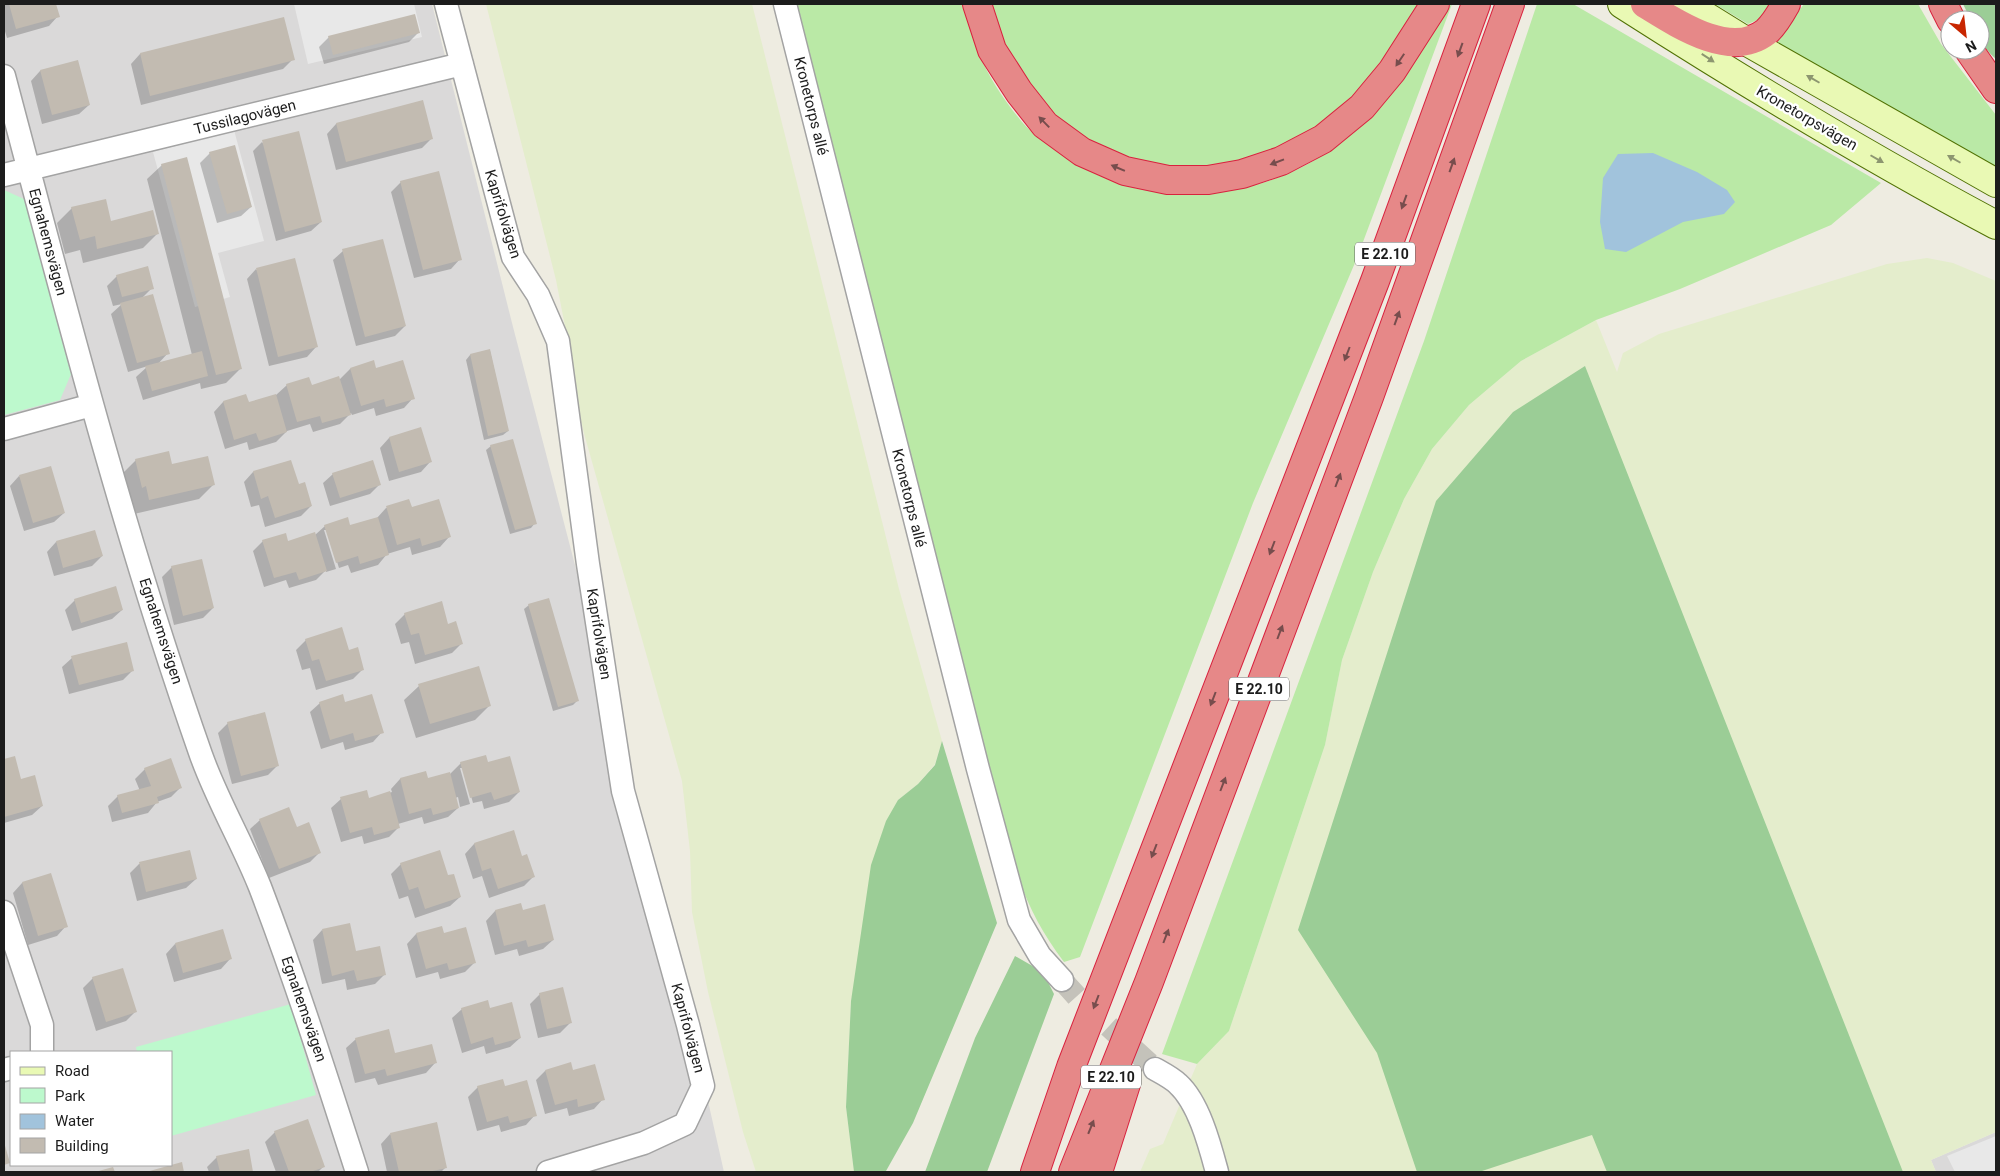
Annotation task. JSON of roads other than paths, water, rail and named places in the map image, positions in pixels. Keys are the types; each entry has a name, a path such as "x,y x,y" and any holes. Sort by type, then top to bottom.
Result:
{"highway":[{"path":"977,4 992,50 1018,92 1045,125 1082,152 1125,172 1168,180 1208,180 1242,174 1281,162 1323,139 1362,107 1392,71 1435,4"},
{"name":"E 22.10","path":"1035,1172 1071,1067 1375,281 1476,4"},
{"name":"E 22.10","path":"1073,1172 1149,982 1369,397 1510,4"},
{"path":"1645,4 1690,31 1722,42 1756,38 1767,31 1786,4"},
{"path":"1976,60 1996,89"},
{"path":"1098,1172 1128,1078 1149,982"},
{"path":"1018,1172 1071,1067"}],"main road":[{"name":"Kronetorpsvägen","path":"1622,4 1737,77 1936,193 1996,225"},
{"path":"1686,4 1744,40 1996,183"}],"street":[{"name":"Kaprifolvägen","path":"446,4 513,257 538,295 558,341 588,564 623,791 703,1086 685,1124 644,1143 548,1172"},
{"name":"Kronetorps allé","path":"785,4 975,759 1019,920 1040,956 1062,980"},
{"name":"Tussilagovägen","path":"4,175 462,64"},
{"name":"Egnahemsvägen","path":"4,76 92,404 143,577 202,758 259,884 293,976 356,1172"},
{"path":"4,429 92,404"},
{"path":"4,912 42,1025 42,1051"},
{"path":"1155,1069 1178,1084 1194,1105 1217,1172"}],"water":[{"path":"1653,153 1697,172 1727,190 1735,202 1724,214 1683,222 1626,252 1605,249 1600,222 1603,178 1618,154"}],"tunnel":[{"path":"1062,980 1080,1000 1155,1069"}]}
